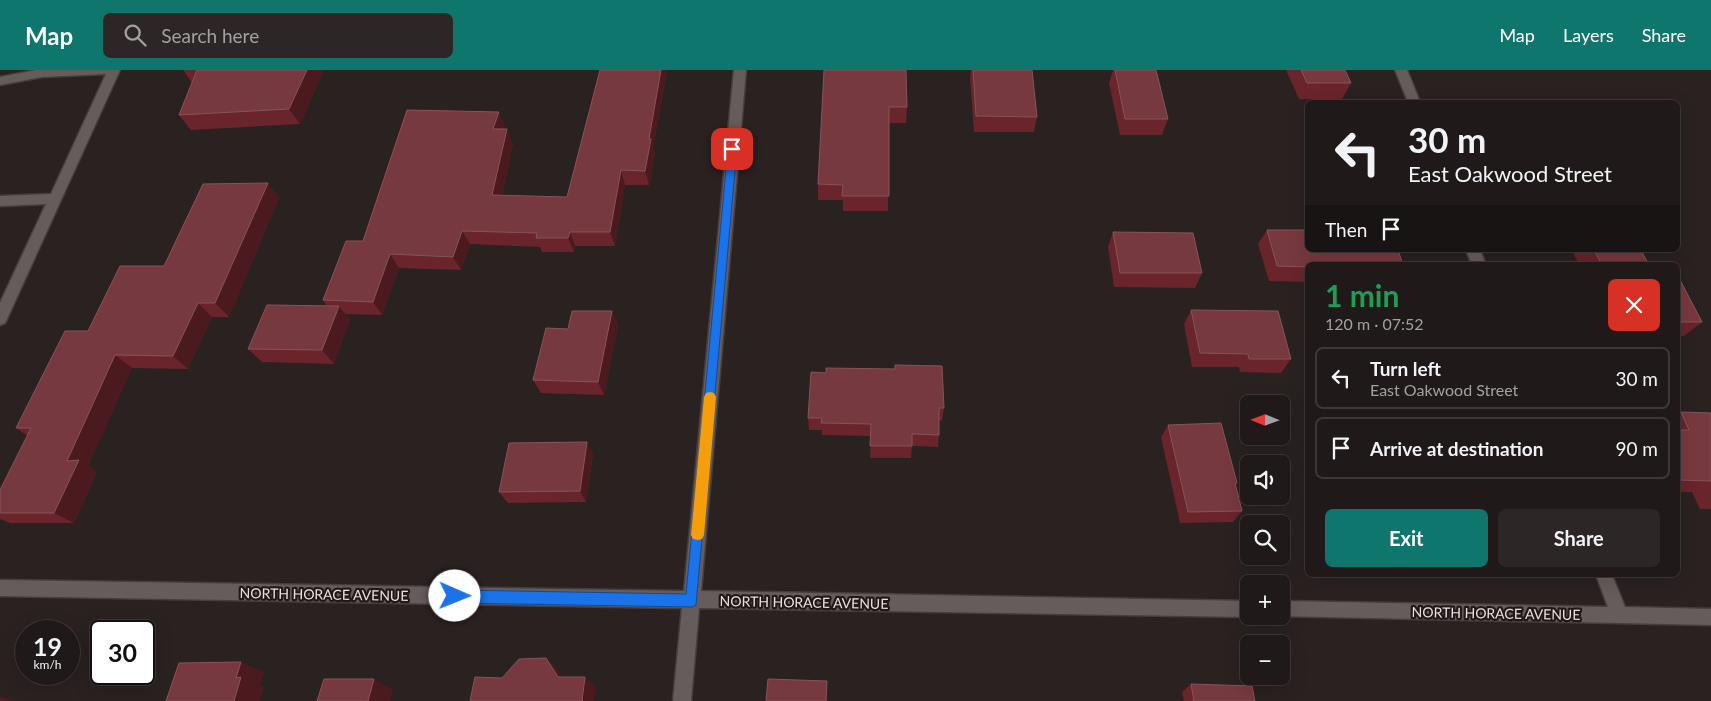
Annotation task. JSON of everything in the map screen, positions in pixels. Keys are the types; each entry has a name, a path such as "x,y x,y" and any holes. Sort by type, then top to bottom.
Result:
{"street":[{"path":"0,81 42,73 113,70 0,319"},
{"path":"682,701 740,70"},
{"path":"1401,70 1413,100"},
{"path":"0,201 55,199"},
{"path":"1605,577 1619,614"},
{"name":"NORTH HORACE AVENUE","path":"0,588 1240,609"},
{"name":"NORTH HORACE AVENUE","path":"1290,609 1711,617"}],"building":[{"path":"197,70 307,70 289,109 179,115"},
{"path":"600,70 661,70 645,171 621,170 610,232 570,232 568,238 536,238 537,233 462,231 453,257 390,254 373,302 323,300 346,241 363,241 407,110 499,112 493,129 507,129 492,195 567,197"},
{"path":"824,70 906,70 907,107 889,107 889,196 842,196 843,185 818,184"},
{"path":"973,70 1032,70 1037,117 976,116"},
{"path":"1115,70 1156,70 1168,119 1125,119"},
{"path":"1301,70 1345,70 1351,83 1307,83"},
{"path":"268,183 215,303 198,303 173,356 115,355 67,461 79,460 54,513 0,513 0,490 31,428 16,428 65,331 88,331 120,266 164,266 203,184"},
{"path":"1267,230 1305,230 1305,252 1399,252 1402,262 1305,262 1305,267 1277,266"},
{"path":"1113,232 1193,233 1202,273 1120,273"},
{"path":"1595,252 1642,252 1647,262 1600,262"},
{"path":"1680,280 1702,322 1680,322"},
{"path":"267,305 339,306 322,350 248,349"},
{"path":"1191,310 1278,311 1291,359 1249,359 1248,354 1200,353"},
{"path":"572,311 612,311 598,382 533,380 546,328 568,329"},
{"path":"895,365 942,366 944,408 939,408 939,435 912,434 912,446 870,446 871,424 821,423 822,418 808,418 811,372 826,373 826,368 895,369"},
{"path":"1681,412 1711,413 1711,481 1680,480 1680,430 1689,430"},
{"path":"1221,423 1237,483 1235,483 1242,511 1188,512 1168,425"},
{"path":"587,442 580,491 499,492 509,443"},
{"path":"546,658 558,677 585,677 582,701 470,701 475,677 502,678 519,659"},
{"path":"241,662 236,678 241,677 234,701 166,701 179,663"},
{"path":"324,679 374,679 368,701 317,701"},
{"path":"768,679 827,681 826,701 766,701"},
{"path":"1191,684 1252,686 1255,701 1194,701"}],"slow traffic":[{"path":"698,535 710,397"}],"route":[{"path":"455,596 692,600 732,149"}]}
